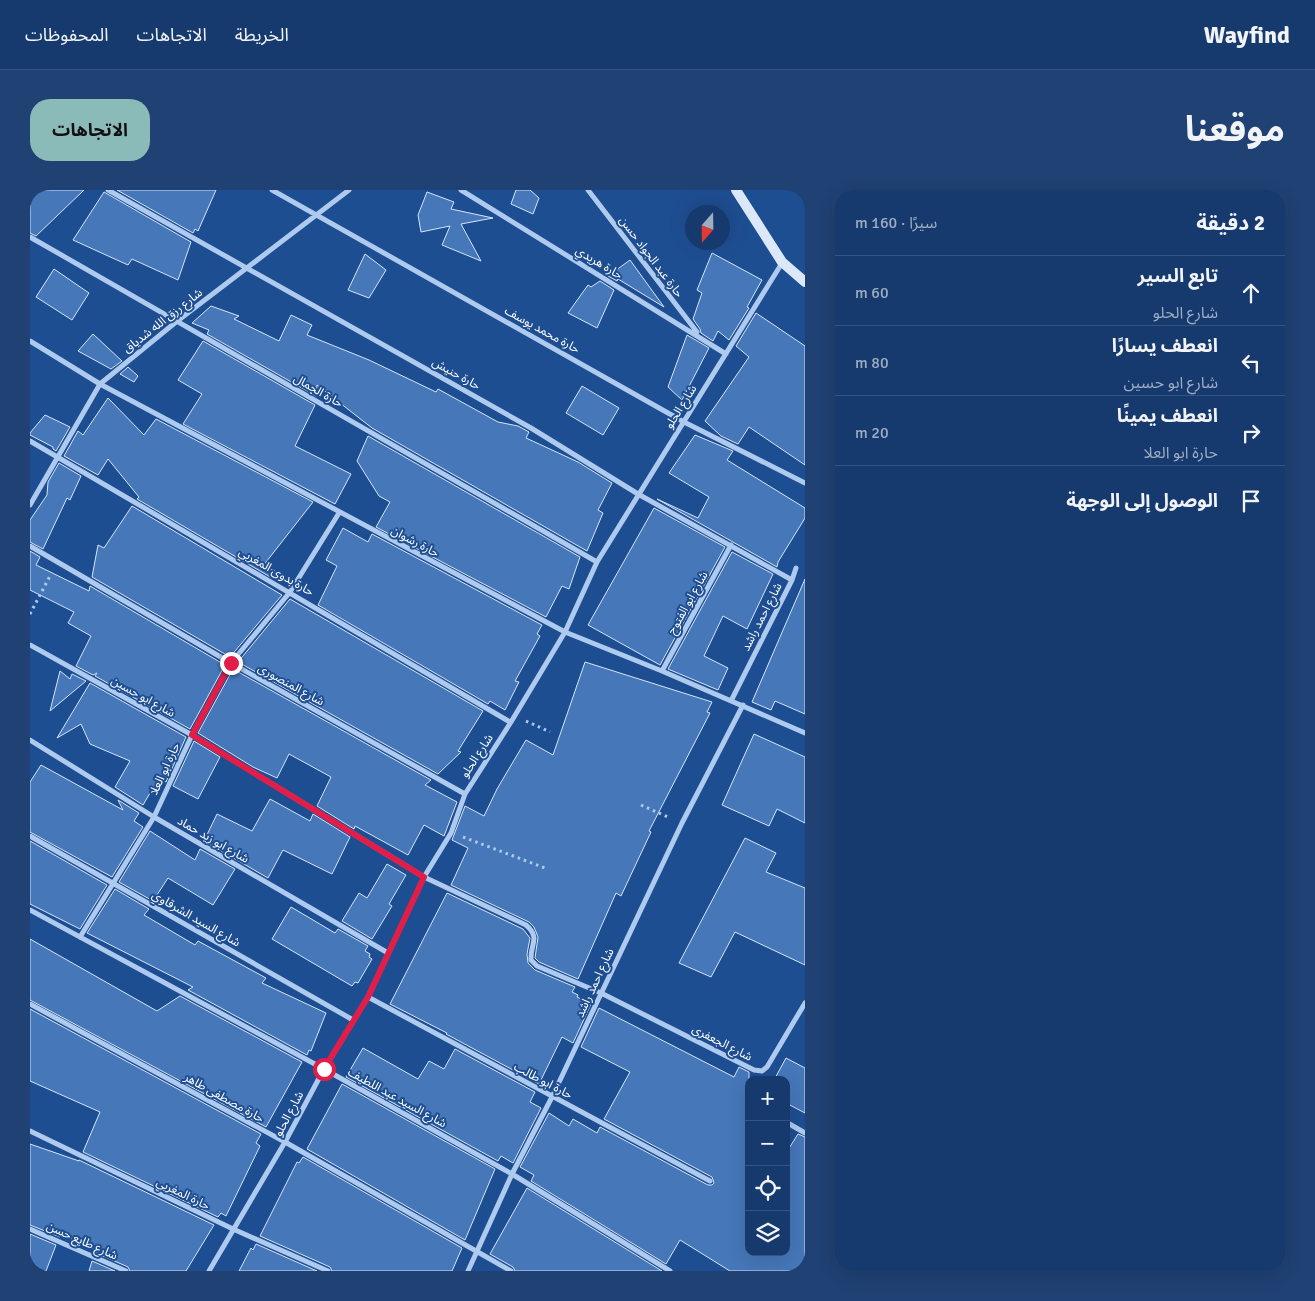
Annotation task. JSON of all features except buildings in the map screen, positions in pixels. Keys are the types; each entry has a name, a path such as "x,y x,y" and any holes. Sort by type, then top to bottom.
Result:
{"main road":[{"path":"736,190 782,262 805,282"}],"street":[{"name":"حارة حنيش","path":"108,190 531,428 638,494 792,580"},
{"name":"حارة محمد يوسف","path":"272,190 684,422 805,483"},
{"name":"شارع رزق الله شدياق","path":"30,505 100,384 176,322 349,190"},
{"name":"حارة هريدي","path":"461,190 726,354"},
{"name":"حارة عبد الجواد حسن","path":"588,190 699,336"},
{"name":"حارة الجمال","path":"30,237 598,562"},
{"name":"شارع الحلو","path":"209,1271 285,1142 324,1069 368,997 424,877 451,832 465,794 564,632 598,562 638,494 782,262"},
{"name":"حارة رشوان","path":"30,342 100,384 564,632 662,671 805,733"},
{"name":"حارة بدوى المغربي","path":"30,442 510,722"},
{"name":"حارة ابو العلا","path":"80,937 154,817 192,735 231,663 290,592 339,513"},
{"name":"شارع ابو الفتوح","path":"662,671 731,545"},
{"name":"شارع المنصورى","path":"30,546 231,663 465,794"},
{"name":"شارع احمد راشد","path":"731,701 792,580 796,568"},
{"name":"شارع ابو حسين","path":"30,645 192,735 424,877 526,925 533,931 535,937 530,960 538,966 601,993"},
{"name":"شارع احمد راشد","path":"468,1271 512,1174 552,1097 682,823 743,705"},
{"name":"شارع ابو زيد حماد","path":"30,740 154,817 388,954"},
{"name":"شارع السيد الشرقاوي","path":"30,836 353,1020"},
{"name":"شارع السيد عبد اللطيف","path":"30,910 324,1069 512,1174 670,1271"},
{"name":"شارع الجعفرى","path":"601,993 754,1070 762,1071 767,1067 805,1003"},
{"name":"حارة ابو طالب","path":"368,997 710,1181"},
{"name":"حارة مصطفى طاهر","path":"30,1004 285,1142 511,1271"},
{"path":"790,1124 805,1133"},
{"name":"حارة المغربي","path":"30,1131 234,1229 328,1271"},
{"name":"شارع طايع حسن","path":"30,1229 126,1271"}],"path":[{"path":"30,614 57,562"},
{"path":"515,715 550,732"},
{"path":"641,805 682,823"},
{"path":"451,832 545,868"}],"route":[{"path":"231,663 192,735 424,877 368,997 324,1069"}]}
